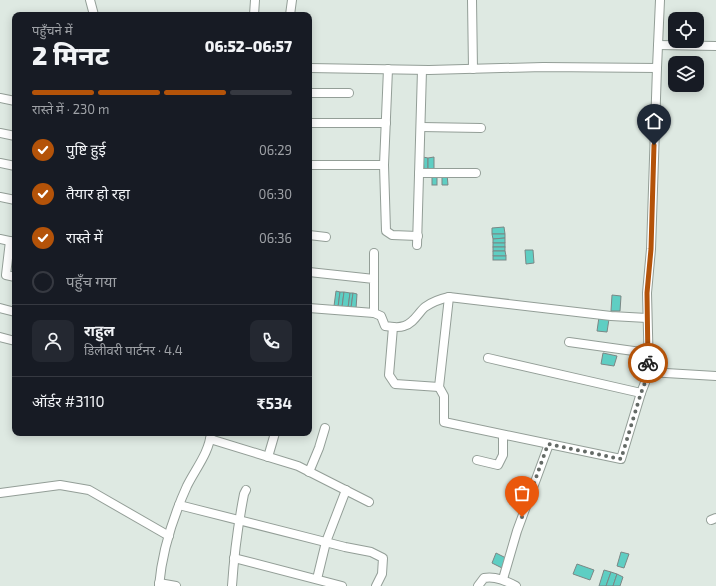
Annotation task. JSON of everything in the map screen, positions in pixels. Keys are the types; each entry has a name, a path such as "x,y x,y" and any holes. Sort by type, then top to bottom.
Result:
{"street":[{"path":"90,0 93,12"},
{"path":"254,12 255,0"},
{"path":"290,12 292,0"},
{"path":"472,0 473,69"},
{"path":"449,297 439,387 444,396 444,422 621,459 649,372 647,293 651,249 656,68 660,0"},
{"path":"658,45 716,46"},
{"path":"312,68 422,70 543,67 656,68"},
{"path":"388,69 384,165 386,230 392,235 418,236"},
{"path":"417,245 422,70"},
{"path":"312,93 349,93"},
{"path":"0,98 12,100"},
{"path":"312,123 386,123"},
{"path":"421,128 481,128"},
{"path":"0,133 12,135"},
{"path":"0,163 12,165"},
{"path":"312,165 384,165"},
{"path":"419,173 476,173"},
{"path":"0,197 12,199"},
{"path":"312,235 326,237"},
{"path":"0,239 12,242"},
{"path":"12,247 6,275 12,277"},
{"path":"374,254 374,313"},
{"path":"312,272 374,279"},
{"path":"312,308 374,313 381,316 386,326 393,327 404,327 414,320 426,307 437,300 449,297 603,315 647,318"},
{"path":"0,308 12,311"},
{"path":"393,327 389,375 395,384 439,387"},
{"path":"0,337 12,340"},
{"path":"569,342 648,353"},
{"path":"488,358 641,393"},
{"path":"649,372 716,376"},
{"path":"310,472 325,428"},
{"path":"477,460 498,465 503,455 503,435"},
{"path":"176,586 159,585 161,567 179,505 188,484 203,459 210,436 298,466 369,502"},
{"path":"268,457 274,436"},
{"path":"503,579 517,532 548,444"},
{"path":"0,493 60,485 89,490 169,536"},
{"path":"232,586 239,520 246,490"},
{"path":"317,579 326,542 346,490"},
{"path":"179,505 371,552 382,558 382,574 376,586"},
{"path":"234,558 342,586"},
{"path":"478,586 484,578 490,577 503,579 516,586"}],"building":[{"path":"423,157 428,158 428,170 424,170"},
{"path":"434,157 434,170 428,170 428,158"},
{"path":"432,174 437,174 437,185 432,185"},
{"path":"442,174 447,174 448,185 442,185"},
{"path":"504,227 505,234 492,234 492,228"},
{"path":"492,234 505,234 505,238 493,239"},
{"path":"505,238 505,243 493,243 493,239"},
{"path":"493,243 505,243 505,247 493,247"},
{"path":"493,247 505,247 505,251 493,251"},
{"path":"525,250 533,250 534,263 526,264"},
{"path":"493,251 505,251 506,256 493,256"},
{"path":"493,256 506,256 506,260 493,260"},
{"path":"336,291 340,292 338,307 334,306"},
{"path":"340,292 344,292 342,307 338,307"},
{"path":"344,292 350,293 348,308 342,307"},
{"path":"350,293 353,293 351,308 348,308"},
{"path":"353,293 357,294 356,309 351,308"},
{"path":"612,295 621,296 620,311 611,311"},
{"path":"599,317 609,319 607,332 597,331"},
{"path":"603,353 617,356 614,366 601,364"},
{"path":"621,552 629,554 624,568 617,566"},
{"path":"496,553 506,558 502,568 492,563"},
{"path":"577,564 594,570 590,580 573,574"},
{"path":"604,570 611,572 606,586 599,586"},
{"path":"611,572 617,574 613,586 606,586"},
{"path":"617,574 623,577 620,586 613,586"}],"way so far":[{"path":"522,517 548,444 621,459 649,372 648,363"}],"route":[{"path":"648,363 647,293 651,249 654,145"}]}
